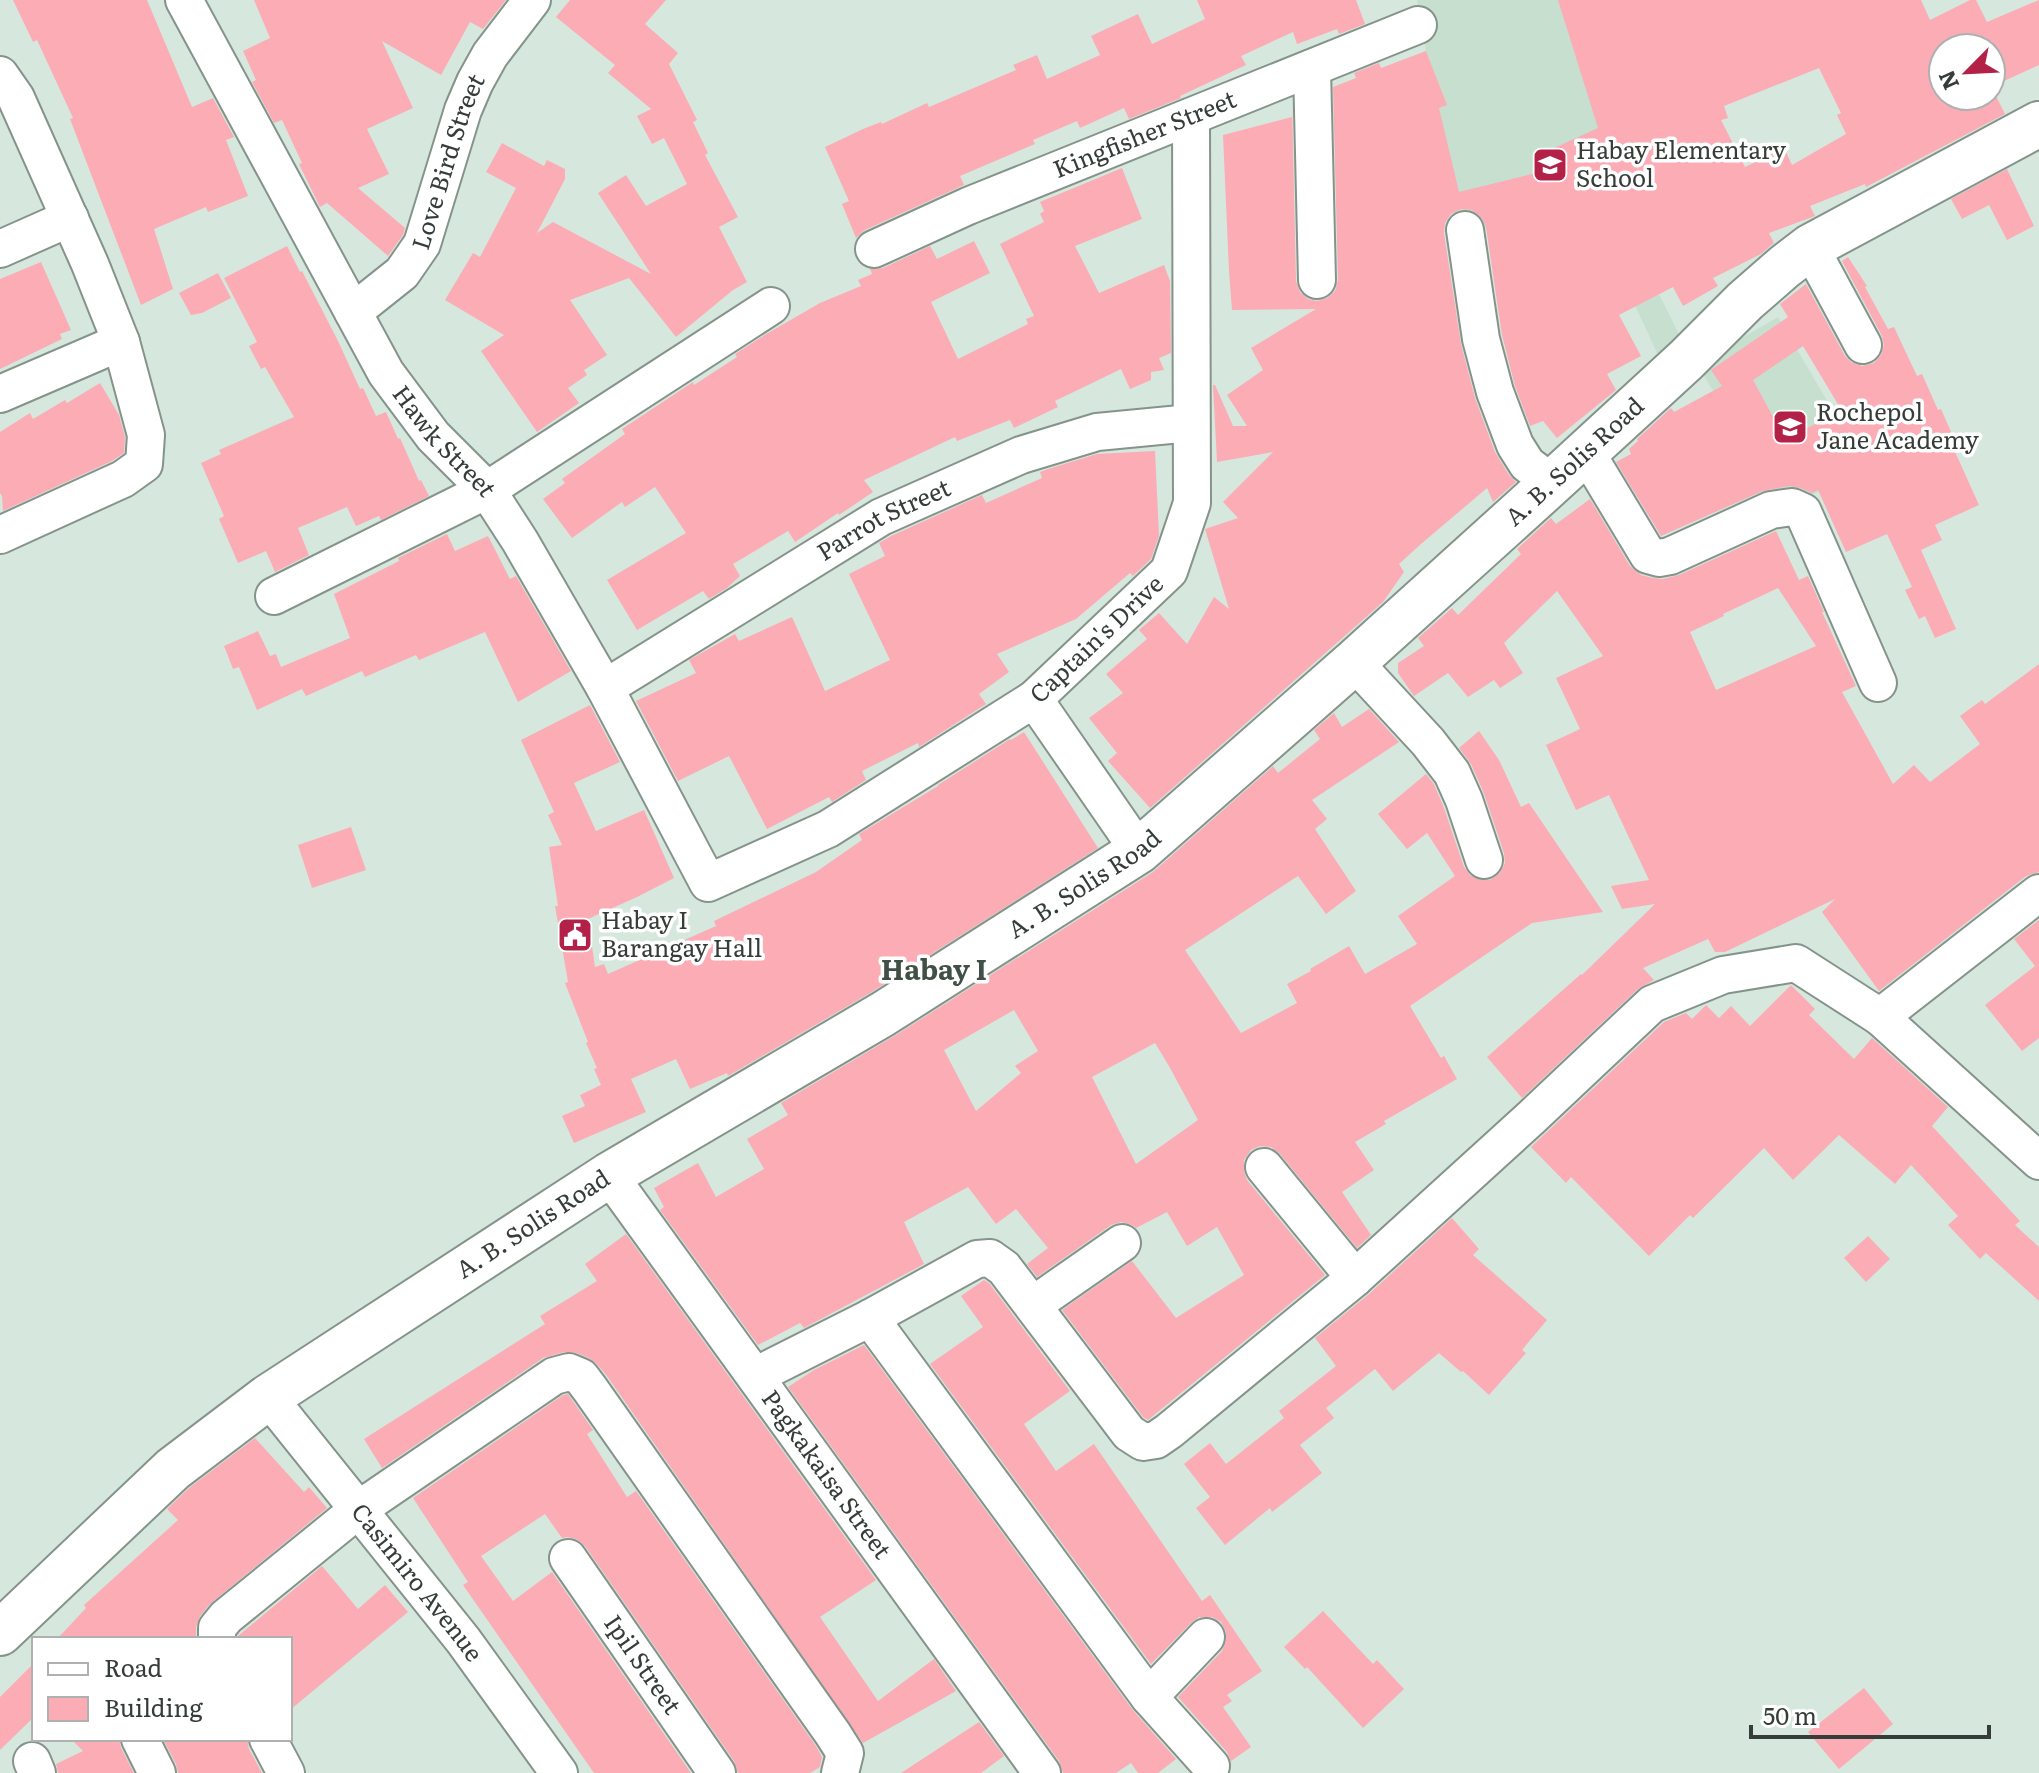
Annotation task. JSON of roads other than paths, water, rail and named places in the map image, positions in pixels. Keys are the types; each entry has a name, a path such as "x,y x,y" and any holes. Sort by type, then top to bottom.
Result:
{"street":[{"name":"Hawk Street","path":"184,0 386,373 433,436 487,490 520,541 605,688 708,883"},
{"name":"Love Bird Street","path":"353,312 402,273 422,244 463,110 475,82 490,55 532,0"},
{"name":"Kingfisher Street","path":"874,249 968,206 1418,25"},
{"path":"1312,68 1317,280"},
{"path":"0,535 123,479 144,464 146,435 121,342 90,264 70,218 5,93"},
{"name":"Captain's Drive","path":"708,883 828,829 1034,699 1169,571 1192,503 1191,117"},
{"name":"A. B. Solis Road","path":"0,1633 173,1469 268,1397 609,1175 883,1014 1139,851 1552,483 1784,267 1810,247 2039,124"},
{"path":"0,249 70,218"},
{"path":"1465,230 1481,339 1495,392 1515,445 1527,464 1552,483"},
{"path":"1810,247 1863,345"},
{"path":"274,596 487,490 771,306"},
{"path":"0,394 121,342"},
{"name":"Parrot Street","path":"605,688 881,517 1021,455 1097,432 1191,423"},
{"path":"1586,452 1648,555 1659,558 1670,556 1771,510 1792,507 1803,512 1878,683"},
{"path":"1354,662 1428,742 1452,773 1484,860"},
{"path":"1034,699 1139,851"},
{"path":"1880,1017 2039,893"},
{"path":"755,1376 977,1259 990,1258 1004,1268 1129,1433 1143,1442 1156,1440 1355,1278 1652,1004 1723,975 1796,963 1880,1017 2039,1161"},
{"path":"1264,1167 1355,1278"},
{"name":"Pagkakaisa Street","path":"609,1175 1042,1773"},
{"path":"1033,1305 1122,1243"},
{"path":"870,1318 1149,1697 1211,1766"},
{"path":"217,1633 226,1617 359,1509 554,1376 569,1372 581,1377 833,1734 845,1753 840,1773"},
{"name":"Casimiro Avenue","path":"268,1397 463,1640 559,1773"},
{"name":"Ipil Street","path":"568,1558 717,1773"},
{"path":"1149,1697 1206,1637"},
{"path":"141,1741 157,1773"},
{"path":"269,1741 286,1773"}],"place":[{"name":"Habay Elementary School","path":"1550,165"},
{"name":"Rochepol Jane Academy","path":"1790,427"},
{"name":"Habay I Barangay Hall","path":"575,935"}],"district":[{"name":"Habay I","path":"934,970"}]}
